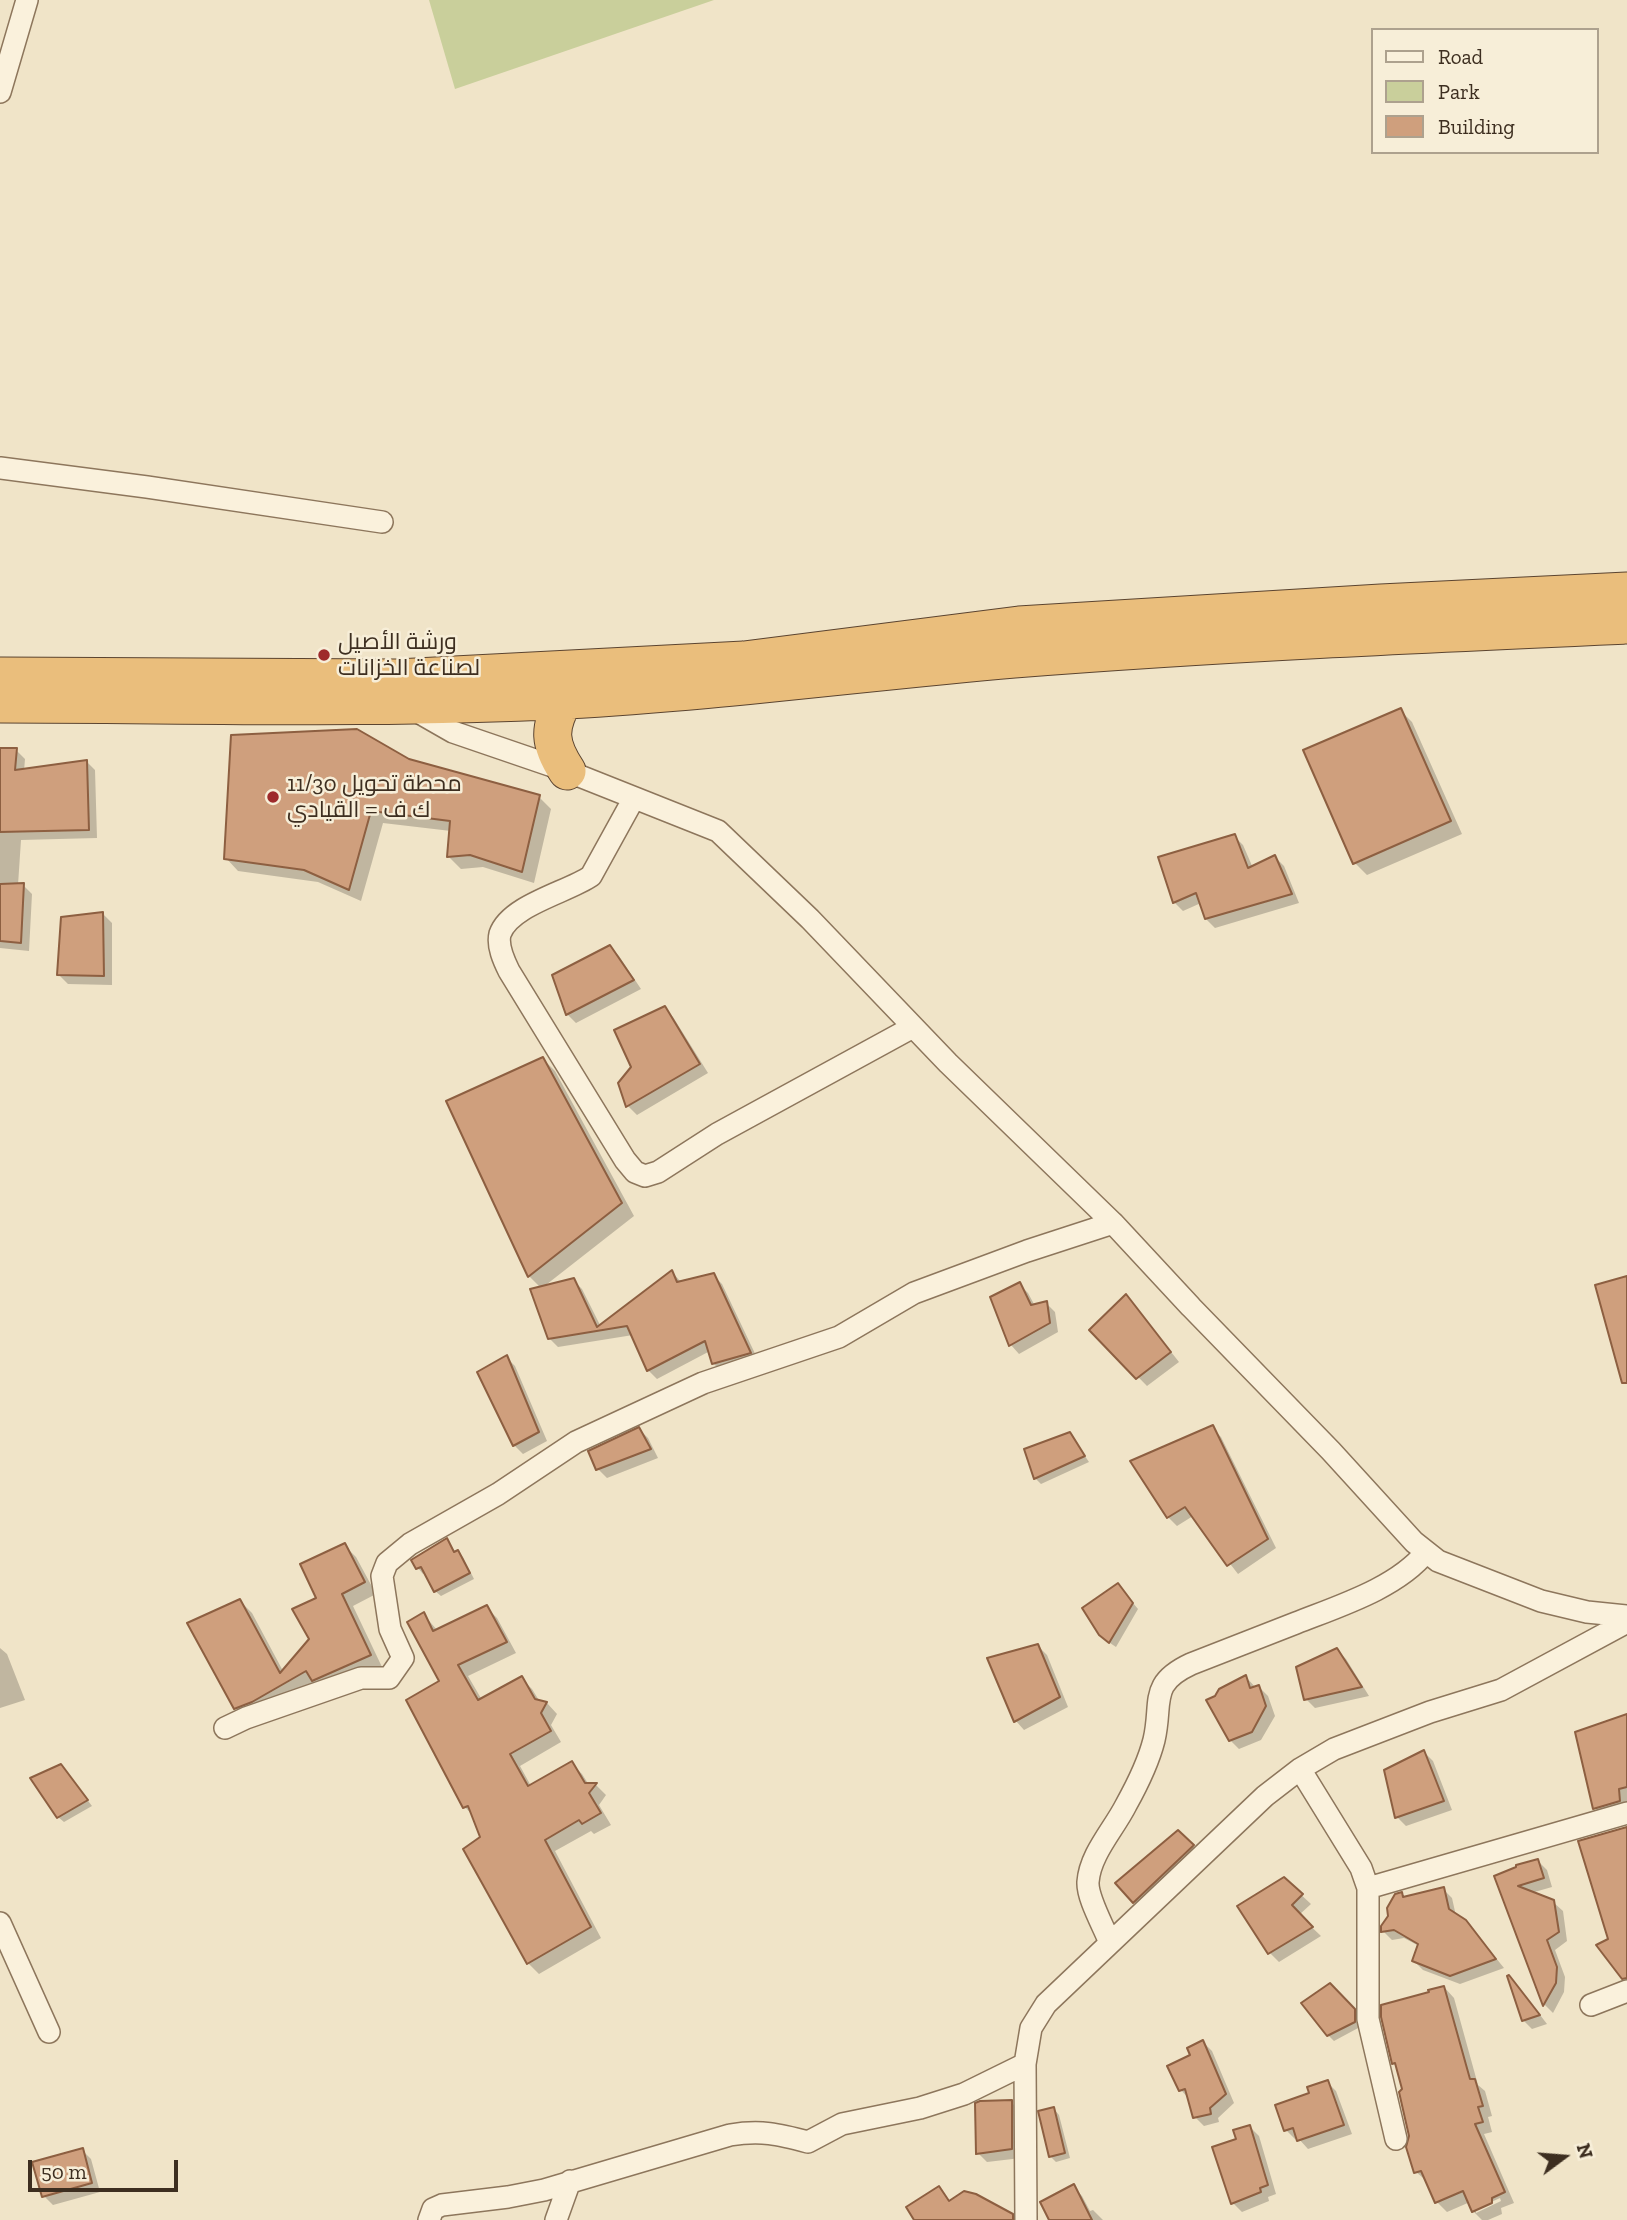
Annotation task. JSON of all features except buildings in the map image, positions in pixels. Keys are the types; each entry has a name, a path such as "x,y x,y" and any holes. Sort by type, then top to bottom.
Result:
{"highway":[{"path":"0,704 402,691 744,660 1019,625 1627,591"},
{"path":"0,676 402,691 564,700 748,686 1013,659 1378,636 1627,625"},
{"path":"564,700 554,717 552,736 556,755 566,771"}],"street":[{"path":"0,92 27,0"},
{"path":"0,468 382,522"},
{"path":"402,691 419,715 453,732 566,771 718,831 810,919 913,1027 1113,1223 1414,1542 1438,1561 1541,1601 1587,1612 1627,1616"},
{"path":"634,798 592,876 580,884 539,901 511,919 500,935 501,953 509,971 635,1172 645,1176 658,1172 717,1134 913,1027"},
{"path":"225,1728 246,1718 361,1678 388,1678 403,1658 390,1629 382,1576 387,1563 410,1544 498,1494 576,1442 703,1383 839,1338 914,1293 1027,1251 1113,1223"},
{"path":"1110,1943 1088,1882 1093,1864 1126,1805 1154,1741 1161,1689 1167,1679 1175,1671 1191,1664 1338,1606 1395,1580 1416,1564 1426,1552"},
{"path":"1026,2220 1026,2064 1031,2028 1046,2004 1265,1796 1300,1769 1334,1749 1430,1712 1501,1690 1627,1622"},
{"path":"1300,1769 1361,1868 1368,1888 1368,2019 1395,2139"},
{"path":"1368,1888 1627,1813"},
{"path":"0,1923 49,2032"},
{"path":"1591,2005 1627,1991"},
{"path":"429,2220 433,2209 442,2205 544,2190 570,2180 671,2154 730,2135 774,2133 808,2142 842,2124 920,2108 964,2094 1026,2064"},
{"path":"556,2220 570,2180"}],"green space":[{"path":"429,0 714,0 455,89"}],"place":[{"name":"ورشة الأصيل لصناعة الخزانات","path":"324,655"},
{"name":"محطة تحويل 11/30 ك ف = القيادي","path":"273,797"}]}
